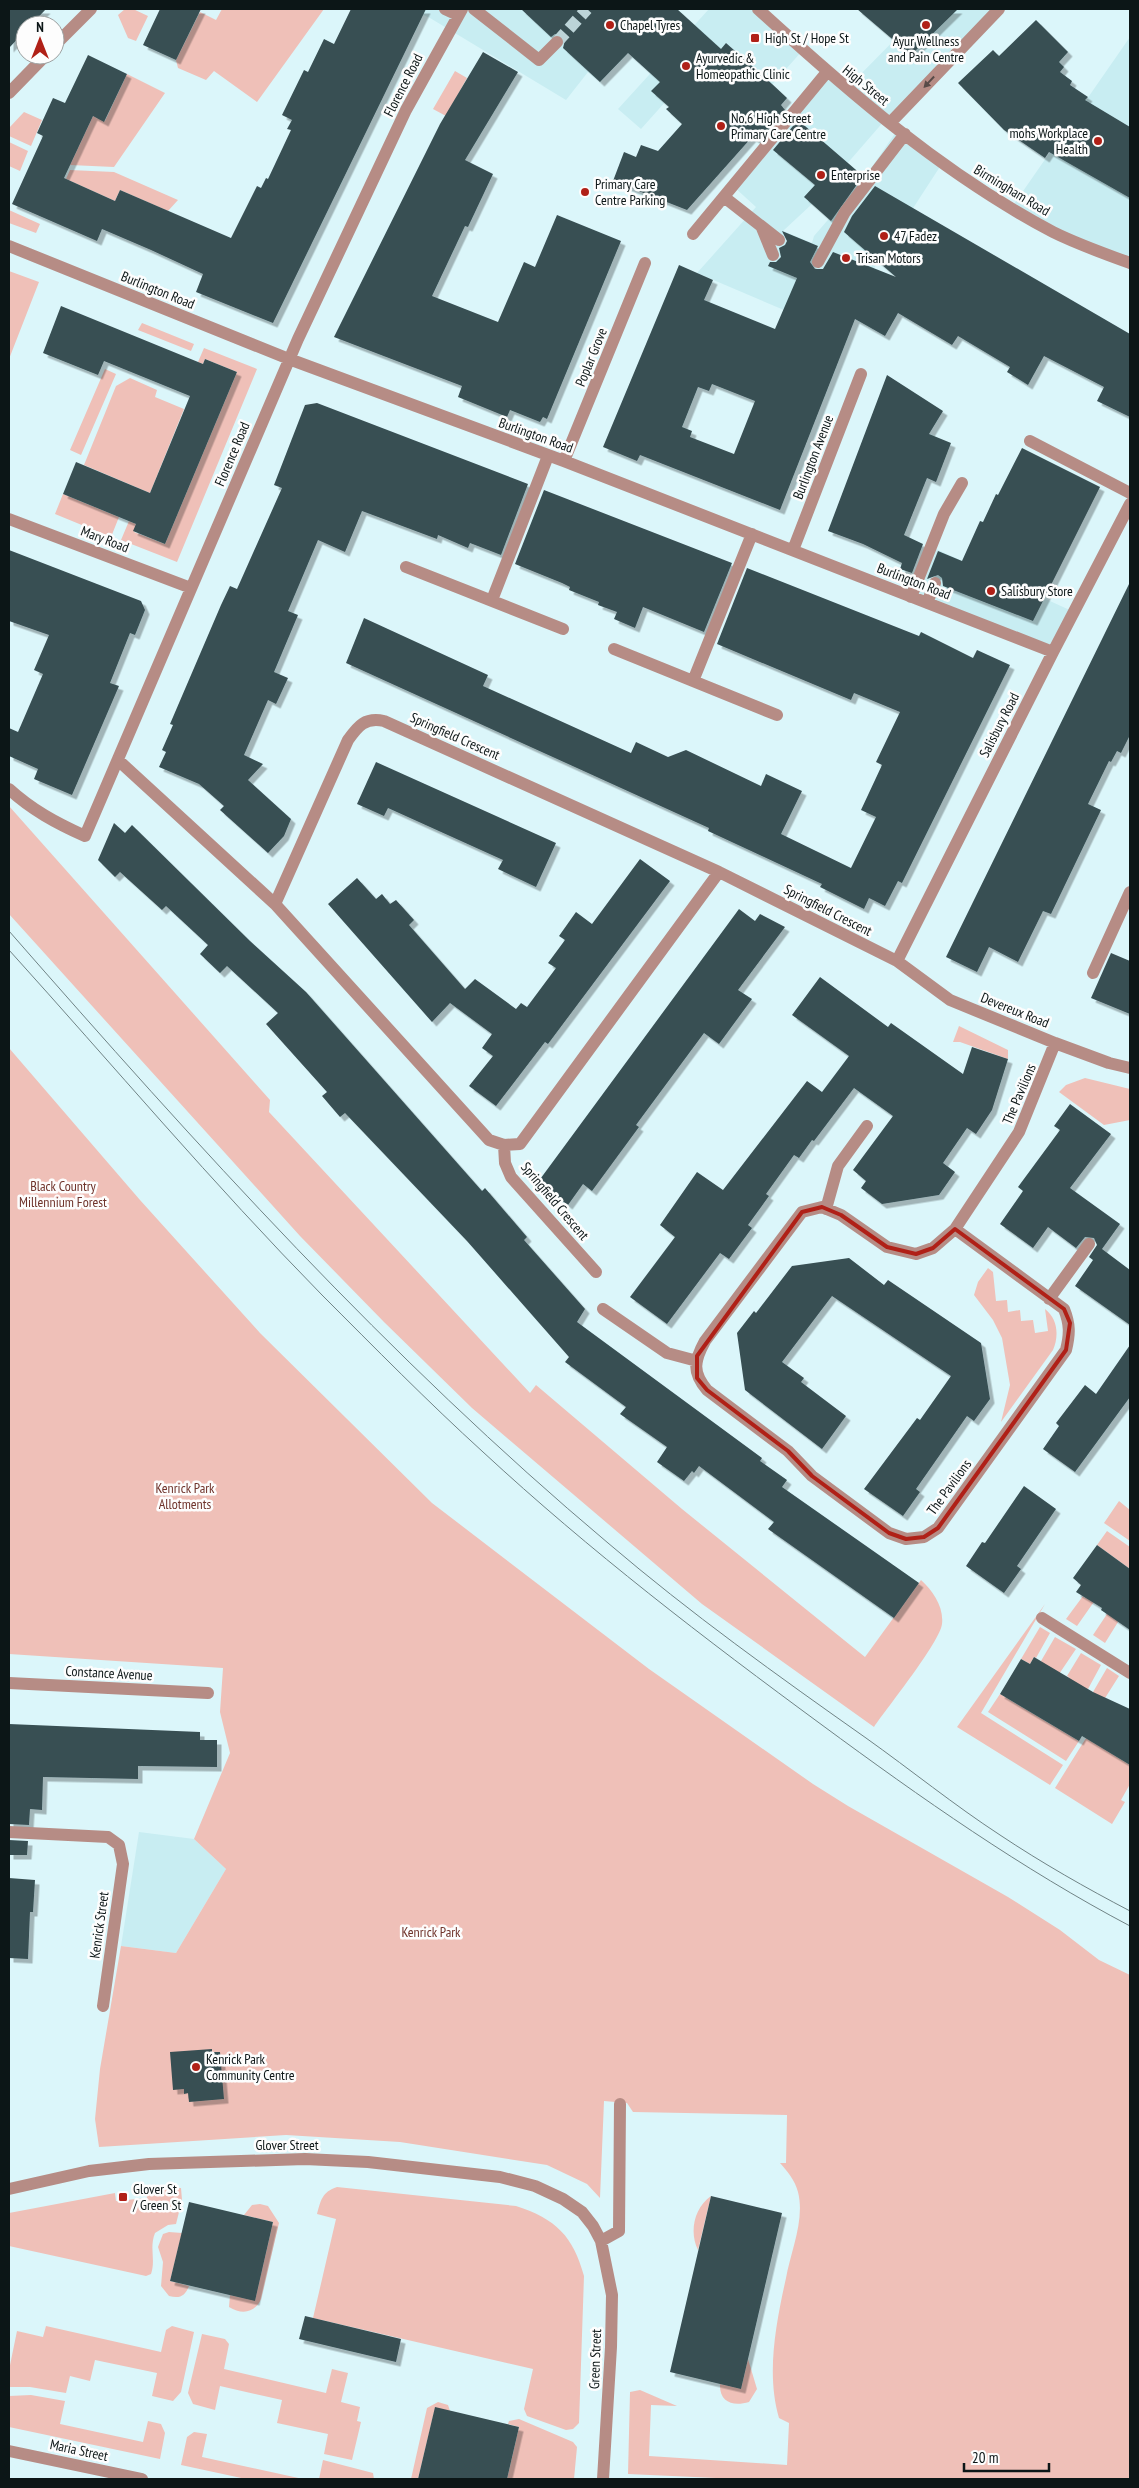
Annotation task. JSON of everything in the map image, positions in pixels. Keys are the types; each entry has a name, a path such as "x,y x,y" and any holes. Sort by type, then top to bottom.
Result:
{"street":[{"path":"65,35 91,9"},
{"path":"445,9 460,12"},
{"path":"474,9 539,60 557,42"},
{"name":"High Street","path":"758,9 827,72 890,123"},
{"path":"890,123 999,9"},
{"name":"Florence Road","path":"9,789 27,806 51,821 85,836 289,359 406,110 460,12"},
{"path":"9,93 36,65"},
{"path":"693,234 827,72"},
{"name":"Birmingham Road","path":"890,123 968,181 1054,232 1130,263"},
{"path":"818,262 845,212 905,134"},
{"path":"724,197 779,240"},
{"path":"762,228 773,255"},
{"name":"Burlington Road","path":"9,246 289,359 752,534 1053,652"},
{"name":"Poplar Grove","path":"564,462 645,263"},
{"name":"Burlington Avenue","path":"793,550 860,374"},
{"path":"1030,441 1130,493"},
{"path":"492,600 548,456"},
{"path":"911,597 944,514 962,483"},
{"name":"Salisbury Road","path":"898,961 1053,652 1130,504"},
{"name":"Mary Road","path":"9,519 191,588"},
{"path":"693,681 752,534"},
{"path":"406,567 564,629"},
{"path":"927,603 935,582"},
{"path":"614,649 778,715"},
{"name":"Springfield Crescent","path":"274,904 348,740 360,724 373,719 384,720 719,872 898,961"},
{"path":"118,760 274,904 489,1140 504,1145"},
{"name":"Springfield Crescent","path":"596,1272 511,1177 505,1163 504,1145 520,1144 719,872"},
{"path":"1093,973 1130,892"},
{"name":"Devereux Road","path":"898,961 950,1000 1056,1043 1109,1063 1130,1068"},
{"name":"The Pavilions","path":"826,1209 841,1215 887,1247 916,1254 933,1248 955,1229 1020,1132 1056,1043"},
{"path":"603,1308 667,1353 697,1360 697,1356 705,1341 802,1212 822,1207 826,1209 838,1166 867,1126"},
{"name":"The Pavilions","path":"697,1360 697,1378 707,1390 788,1451 812,1476 889,1533 906,1539 924,1537 938,1528 1066,1350 1070,1323 1064,1310 955,1229"},
{"path":"1049,1299 1089,1244"},
{"path":"1042,1618 1130,1673"},
{"name":"Constance Avenue","path":"9,1683 208,1693"},
{"name":"Kenrick Street","path":"9,1832 108,1837 119,1844 122,1864 103,2006"},
{"path":"601,2241 619,2231 620,2104"},
{"name":"Glover Street","path":"9,2189 89,2171 149,2164 305,2159 368,2162 500,2177 535,2186 563,2198"},
{"name":"Green Street","path":"563,2198 582,2212 601,2241 612,2296 611,2346 602,2479"},
{"name":"Maria Street","path":"9,2451 142,2479"}],"highlighted area":[{"path":"822,1207 841,1215 887,1247 916,1254 933,1248 955,1229 1064,1309 1070,1323 1066,1350 938,1528 924,1537 906,1539 889,1533 812,1476 788,1451 707,1390 697,1378 697,1356 802,1212"}],"shaded area":[{"path":"410,9 669,9 600,82 588,72 566,100 430,18"},
{"path":"709,9 758,9 803,50 743,117 692,72 641,129 618,109"},
{"path":"925,9 999,9 885,120 812,204 783,231 812,243 814,236 865,177 898,129 943,162 871,273 784,310 697,273 756,207 733,186 827,72 847,88"},
{"path":"1130,37 1130,263 1012,207"},
{"path":"936,549 1074,612 1053,652 916,599"},
{"path":"139,1832 194,1839 226,1869 176,1953 121,1946"}],"green space":[{"path":"125,9 133,9 148,16 136,41 128,38 118,15"},
{"path":"222,9 324,9 257,102 214,71 206,80 178,68 176,60 200,12 216,20"},
{"path":"455,71 467,78 446,116 433,109"},
{"path":"127,74 165,93 114,167 70,165 93,116 105,121"},
{"path":"24,112 42,120 31,146 9,136 9,128"},
{"path":"9,142 28,151 20,171 9,166"},
{"path":"70,170 114,172 178,200 168,211 120,190 115,201 66,179"},
{"path":"9,210 40,224 36,233 9,223"},
{"path":"9,271 39,282 9,359"},
{"path":"142,323 194,344 191,351 138,330"},
{"path":"204,348 257,369 177,562 121,540 129,521 136,524 134,532 165,544 237,372 205,359 203,364 198,362"},
{"path":"105,369 116,374 81,455 70,450"},
{"path":"130,378 157,390 155,397 184,409 150,493 84,465 116,386"},
{"path":"63,494 119,517 111,537 55,514"},
{"path":"9,806 270,1100 269,1112 530,1393 536,1385 682,1509 865,1657 921,1580 925,1584 937,1600 941,1611 942,1624 939,1633 923,1659 874,1727 702,1604 472,1408 300,1236 9,914"},
{"path":"959,1026 1008,1050 1008,1059 960,1042 953,1042"},
{"name":"Kenrick Park","path":"9,1048 140,1200 260,1333 432,1503 649,1669 813,1784 1008,1897 1060,1930 1099,1960 1130,1975 1130,2479 738,2479 628,2474 630,2392 640,2390 677,2406 651,2405 649,2456 787,2465 789,2423 779,2418 773,2384 773,2366 779,2313 800,2213 797,2188 791,2176 780,2163 786,2163 787,2115 633,2112 627,2103 604,2101 600,2198 587,2184 547,2165 400,2142 286,2135 99,2147 95,2119 100,2069 121,1946 176,1953 226,1869 194,1839 230,1753 220,1712 223,1668 9,1654"},
{"path":"1085,1078 1130,1089 1130,1120 1104,1125 1059,1092 1066,1085"},
{"path":"988,1268 993,1272 996,1301 1007,1300 1008,1312 1020,1310 1021,1321 1033,1320 1035,1333 1048,1331 1045,1309 1053,1318 1057,1334 1053,1350 1001,1422 1010,1385 1002,1338 993,1320 974,1295 978,1282"},
{"path":"1119,1501 1130,1510 1130,1541 1104,1523"},
{"path":"1107,1531 1130,1547 1130,1569 1097,1545"},
{"path":"1090,1591 1098,1596 1077,1626 1066,1619 1083,1596 1085,1598"},
{"path":"1045,1604 981,1713 1063,1765 1050,1785 957,1727"},
{"path":"1107,1614 1123,1614 1105,1643 1093,1635"},
{"path":"1040,1627 1050,1633 1036,1658 1034,1657 1030,1664 1021,1659"},
{"path":"1055,1637 1076,1649 1055,1680 1041,1661"},
{"path":"1081,1653 1101,1665 1088,1689 1065,1685 1069,1677 1067,1676"},
{"path":"1107,1668 1119,1676 1100,1706 1093,1692"},
{"path":"1000,1694 1079,1741 1066,1761 988,1712"},
{"path":"1086,1738 1130,1765 1130,1784 1121,1800 1125,1802 1112,1824 1055,1788"},
{"path":"337,2187 516,2206 542,2217 561,2231 574,2250 584,2276 579,2423 573,2429 566,2430 527,2416 524,2409 533,2369 313,2318 336,2219 317,2214 325,2194"},
{"path":"181,2188 182,2200 176,2224 168,2225 155,2233 153,2238 151,2274 146,2276 9,2246 9,2213 115,2193 116,2201 147,2198 146,2190"},
{"path":"711,2196 698,2250 694,2236 695,2221 701,2207"},
{"path":"252,2205 268,2206 279,2223 261,2299 252,2310 243,2312 229,2307 230,2295 255,2300 273,2222 244,2215"},
{"path":"169,2232 182,2233 170,2281 189,2286 186,2292 179,2297 169,2296 161,2286 163,2262 158,2247 163,2234"},
{"path":"46,2326 161,2352 166,2330 172,2326 194,2332 181,2392 173,2401 152,2396 157,2373 95,2360 90,2381 70,2376 66,2393 30,2387 9,2387 9,2370 17,2331 43,2337"},
{"path":"202,2334 225,2339 229,2344 224,2369 326,2393 332,2369 348,2373 341,2402 360,2407 357,2421 361,2422 352,2460 324,2454 328,2434 277,2423 282,2400 220,2386 215,2410 193,2404 188,2393"},
{"path":"748,2359 757,2389 749,2402 738,2404 728,2402 722,2395 720,2384 741,2388"},
{"path":"31,2395 65,2401 60,2424 143,2442 148,2421 161,2424 165,2433 160,2459 9,2427 9,2396"},
{"path":"438,2402 448,2405 450,2411 435,2408 418,2479 411,2479 427,2408"},
{"path":"519,2419 573,2442 577,2447 574,2479 507,2479 519,2427 508,2424 509,2421"},
{"path":"194,2432 207,2434 202,2457 303,2479 246,2479 181,2465 187,2437"},
{"path":"323,2460 373,2473 374,2479 319,2479"}],"building":[{"path":"9,9 46,9 40,15 15,15 15,42 9,48"},
{"path":"160,9 201,9 176,60 143,45"},
{"path":"351,9 426,9 273,323 196,292 203,274 151,250 102,229 97,241 12,204 43,136 37,133 53,98 65,103 88,55 127,74 104,122 93,116 64,178 115,201 120,190 231,238 257,186 261,188 266,178 268,179 291,130 287,129 292,120 282,115 304,70 308,72 324,39 334,44"},
{"path":"521,9 677,9 721,49 726,43 787,98 781,105 785,110 759,141 752,137 687,210 613,181 624,152 636,157 641,145 658,151 682,124 666,109 669,107 651,91 660,82 628,53 600,82 563,48 565,40 562,36 555,34 551,37"},
{"path":"857,9 958,9 911,55"},
{"path":"1036,20 1068,52 1059,62 1064,67 1060,72 1072,81 1070,85 1088,97 1085,100 1130,127 1130,198 1049,152 1045,158 1004,130 958,83 993,50 999,56"},
{"path":"483,52 518,72 465,160 493,174 468,227 465,226 432,296 498,322 524,262 535,267 557,215 621,241 547,419 543,417 540,422 510,410 507,417 458,397 462,386 334,337 440,124"},
{"path":"798,120 863,176 831,221 804,197 815,185 773,150"},
{"path":"875,186 1130,334 1130,417 1097,401 1104,387 1044,356 1028,385 1007,372 1010,367 958,336 952,345 898,313 885,336 855,319 780,510 640,455 637,461 603,447 679,265 713,280 704,300 775,329 797,278 768,266 770,262 776,262 781,257 779,248 785,245 787,241 782,231 818,246 810,262 815,269 823,269 833,252 896,277 844,232 852,216","holes":["712,384 755,401 734,454 690,437 692,431 682,427 698,387 709,391"]},
{"path":"61,306 203,364 205,359 237,372 165,544 133,531 136,524 63,494 76,462 150,493 190,396 104,361 98,375 43,353"},
{"path":"887,375 943,411 929,434 951,443 936,482 927,478 904,535 923,544 912,573 900,569 902,563 863,544 828,531"},
{"path":"317,403 528,484 501,555 470,543 468,548 438,535 437,539 362,511 345,552 318,540 288,611 298,615 274,672 288,678 276,704 268,700 244,755 263,764 248,780 291,819 284,836 268,853 220,810 224,806 199,784 159,767 166,752 162,750 173,725 170,724 221,605 230,586 237,589 282,488 274,485 305,405"},
{"path":"1022,448 1100,487 1033,621 943,586 942,578 938,575 927,579 938,551 962,561 980,521 983,522 996,494 998,495"},
{"path":"544,490 732,563 704,632 643,607 635,628 614,619 617,612 598,605 599,602 569,590 570,587 562,583 515,564"},
{"path":"9,550 141,601 145,610 135,635 130,633 110,683 119,686 72,795 34,779 38,769 9,756 9,728 18,732 43,674 34,670 49,635 9,621"},
{"path":"747,568 919,636 921,632 973,658 977,650 1010,665 902,883 898,881 885,906 869,898 864,909 820,887 822,884 708,831 709,828 346,663 364,618 488,675 483,686 631,753 636,742 668,757 686,750 761,786 766,774 802,791 781,834 851,868 876,817 861,810 882,765 876,762 900,712 854,693 851,700 717,644"},
{"path":"1130,582 1130,735 1121,753 1117,751 1111,762 1109,761 1088,804 1101,810 1051,914 1043,911 1018,962 989,947 977,972 946,957"},
{"path":"376,762 556,843 536,887 498,869 503,860 388,808 384,816 357,804"},
{"path":"114,823 125,833 132,825 250,941 306,992 482,1191 485,1188 527,1237 524,1240 585,1309 577,1322 762,1458 760,1461 787,1480 782,1487 919,1583 894,1618 768,1529 774,1522 699,1466 684,1481 657,1462 667,1447 620,1414 626,1407 565,1362 569,1357 467,1241 345,1113 340,1117 322,1096 327,1092 266,1024 278,1013 227,966 220,973 200,954 208,945 166,906 162,910 120,872 115,877 98,860"},
{"path":"640,859 670,881 548,1044 545,1042 496,1106 469,1086 493,1056 482,1048 492,1034 450,1003 432,1022 328,904 357,878 376,899 382,894 390,904 396,900 414,920 409,925 465,989 475,979 516,1009 521,1003 527,1007 556,968 548,963 565,940 559,936 576,912 592,924"},
{"path":"739,909 755,921 760,914 785,927 738,990 752,999 719,1044 704,1033 636,1125 639,1127 592,1191 583,1184 568,1205 538,1182"},
{"path":"1111,953 1130,961 1130,1014 1091,998"},
{"path":"820,977 888,1027 891,1023 963,1074 972,1047 1008,1059 992,1110 976,1134 967,1128 943,1163 955,1172 939,1195 882,1204 861,1188 866,1181 853,1170 893,1116 854,1088 799,1158 794,1155 766,1194 769,1196 748,1225 752,1228 729,1259 720,1253 667,1324 630,1297 675,1237 660,1225 697,1172 723,1190 807,1081 822,1092 849,1056 792,1015"},
{"path":"1070,1104 1111,1134 1070,1188 1120,1224 1102,1249 1130,1270 1130,1325 1075,1286 1093,1260 1089,1257 1097,1245 1094,1238 1085,1237 1076,1248 1048,1227 1033,1248 1000,1224 1023,1191 1018,1187 1060,1130 1054,1126"},
{"path":"849,1258 884,1285 888,1280 981,1343 990,1399 974,1421 967,1416 916,1489 920,1492 903,1516 864,1489 917,1418 920,1420 951,1376 832,1296 782,1362 804,1378 801,1382 846,1416 822,1449 745,1390 737,1333 754,1311 756,1313 792,1266"},
{"path":"1130,1345 1130,1397 1075,1472 1043,1449 1059,1426 1056,1423 1085,1385 1096,1394"},
{"path":"1024,1486 1056,1509 1017,1566 1021,1569 1004,1593 966,1566 982,1542 985,1543"},
{"path":"1097,1545 1130,1569 1130,1630 1101,1610 1102,1608 1076,1592 1081,1585 1073,1578"},
{"path":"1034,1657 1093,1692 1130,1709 1130,1765 1082,1736 1079,1741 1000,1694 1021,1659 1030,1664"},
{"path":"9,1724 200,1732 200,1740 217,1740 217,1767 138,1766 138,1779 43,1777 42,1810 30,1809 29,1825 9,1824"},
{"path":"9,1840 28,1841 27,1855 9,1855"},
{"path":"9,1878 35,1880 33,1912 30,1912 28,1959 9,1958"},
{"name":"Kenrick Park Community Centre","path":"212,2049 212,2052 220,2052 224,2099 189,2102 188,2093 184,2094 184,2089 173,2090 170,2052"},
{"path":"711,2196 782,2213 741,2389 670,2372"},
{"path":"189,2202 273,2222 255,2301 170,2281"},
{"path":"305,2316 401,2339 396,2362 299,2339"},
{"path":"435,2407 519,2427 507,2479 418,2479"}],"tunnel":[{"path":"557,42 587,9"}],"tram line":[{"path":"9,931 223,1171 297,1249 448,1400 527,1473 639,1569 767,1668 983,1824 1048,1865 1130,1911"},
{"path":"9,950 202,1167 322,1295 462,1433 523,1489 606,1559 735,1660 934,1806 1050,1881 1130,1926"}],"place":[{"name":"Chapel Tyres","path":"610,25"},
{"name":"Ayur Wellness and Pain Centre","path":"926,25"},
{"name":"High St / Hope St","path":"755,38"},
{"name":"Ayurvedic & Homeopathic Clinic","path":"686,66"},
{"name":"No.6 High Street Primary Care Centre","path":"721,126"},
{"name":"mohs Workplace Health","path":"1098,141"},
{"name":"Enterprise","path":"821,175"},
{"name":"Primary Care Centre Parking","path":"585,192"},
{"name":"47 Fadez","path":"884,236"},
{"name":"Trisan Motors","path":"846,258"},
{"name":"Salisbury Store","path":"991,591"},
{"name":"Kenrick Park Community Centre","path":"196,2067"},
{"name":"Glover St / Green St","path":"123,2197"}],"park label":[{"name":"Black Country Millennium Forest","path":"63,1194"},
{"name":"Kenrick Park Allotments","path":"185,1496"}]}
